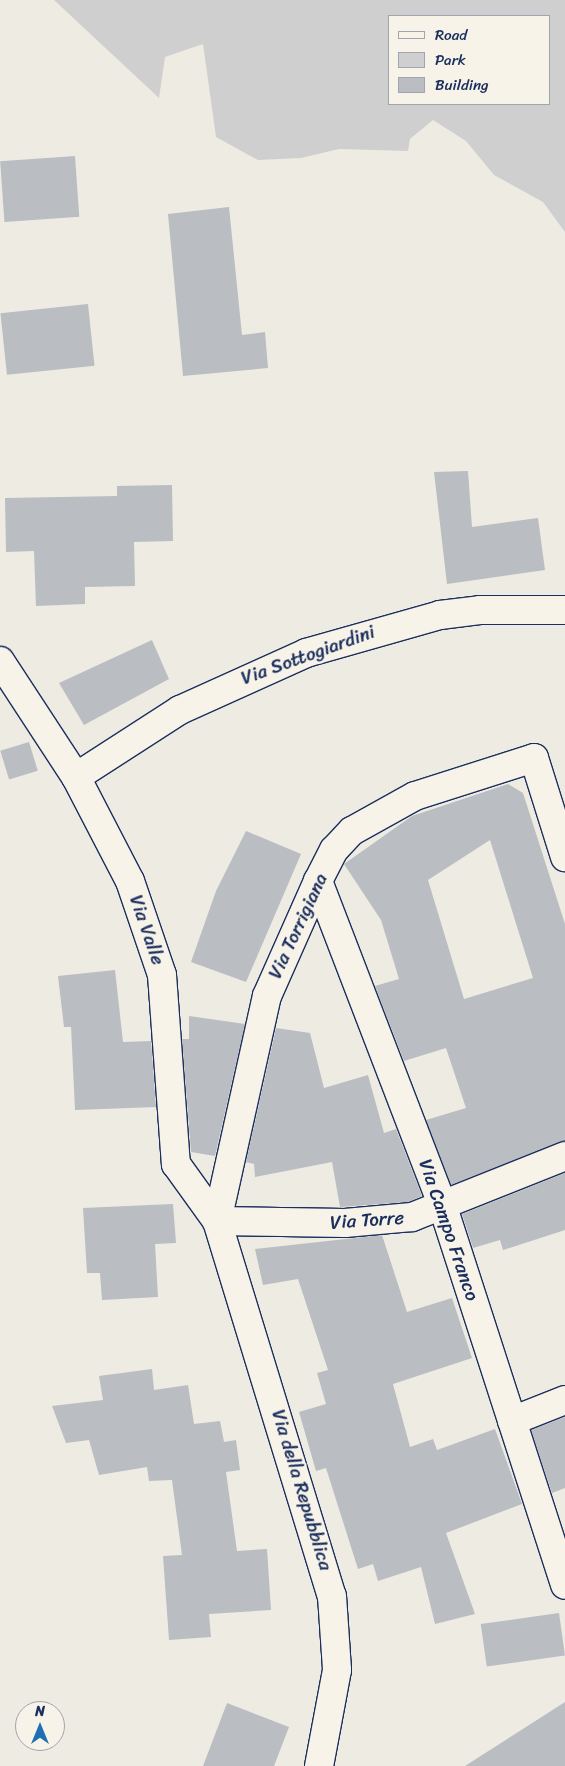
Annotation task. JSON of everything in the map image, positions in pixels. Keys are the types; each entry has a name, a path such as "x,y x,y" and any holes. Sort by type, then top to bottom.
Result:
{"street":[{"name":"Via Sottogiardini","path":"76,777 180,710 306,653 440,615 480,610 565,610"},
{"name":"Via Valle","path":"0,661 76,777 130,881 162,975 176,1164 217,1221"},
{"name":"Via Torrigiana","path":"217,1221 266,996 334,850 352,831 382,812 534,758 565,857"},
{"name":"Via Campo Franco","path":"318,881 443,1207 565,1585"},
{"name":"Via Torre","path":"217,1221 345,1223 412,1218 565,1156"},
{"name":"Via della Repubblica","path":"217,1221 332,1596 337,1670 319,1766"},
{"path":"512,1421 565,1400"}],"green space":[{"path":"54,0 565,0 565,232 543,202 494,175 466,141 433,120 410,139 408,151 339,149 301,158 258,160 216,137 203,44 165,57 159,98"}],"building":[{"path":"75,156 79,217 4,222 0,161"},
{"path":"229,207 242,335 265,332 268,368 183,376 168,214"},
{"path":"88,304 94,366 7,375 0,313"},
{"path":"468,471 472,527 538,518 545,570 447,584 434,472"},
{"path":"172,485 173,541 134,542 135,586 85,587 85,604 36,606 34,551 6,552 5,498 117,496 117,486"},
{"path":"152,640 169,679 84,725 59,683"},
{"path":"29,742 38,771 9,779 0,751"},
{"path":"508,784 523,793 565,924 565,1141 451,1185 426,1120 466,1108 446,1048 404,1061 375,986 399,979 381,920 344,864 412,816","holes":["490,840 533,978 464,999 428,880"]},
{"path":"246,831 301,854 246,982 191,962 216,891"},
{"path":"115,970 123,1042 151,1041 156,1107 75,1110 71,1027 64,1027 58,976"},
{"path":"189,1016 245,1024 215,1156 191,1152 182,1039 189,1039"},
{"path":"276,1028 310,1033 324,1088 368,1075 384,1133 396,1129 422,1196 408,1202 340,1207 332,1162 255,1177 254,1164 246,1162"},
{"path":"565,1173 565,1230 503,1250 500,1240 473,1248 462,1214"},
{"path":"173,1204 176,1243 155,1244 158,1297 102,1300 100,1273 87,1273 83,1208"},
{"path":"382,1235 407,1312 452,1298 472,1358 393,1384 410,1447 433,1439 437,1450 495,1429 522,1504 446,1533 475,1614 435,1624 421,1567 378,1581 373,1564 358,1569 326,1468 316,1471 299,1412 326,1404 317,1373 328,1370 298,1279 263,1285 255,1249"},
{"path":"152,1369 154,1390 188,1385 194,1424 220,1421 224,1442 236,1440 240,1470 226,1472 237,1551 267,1549 271,1610 209,1614 211,1637 169,1640 163,1556 182,1555 172,1480 149,1481 147,1467 99,1475 89,1440 66,1443 52,1406 103,1400 99,1376"},
{"path":"565,1417 565,1488 552,1493 531,1430"},
{"path":"559,1613 565,1656 487,1667 481,1624"},
{"path":"565,1702 565,1766 465,1766"},
{"path":"227,1703 289,1727 274,1766 203,1766"}]}
